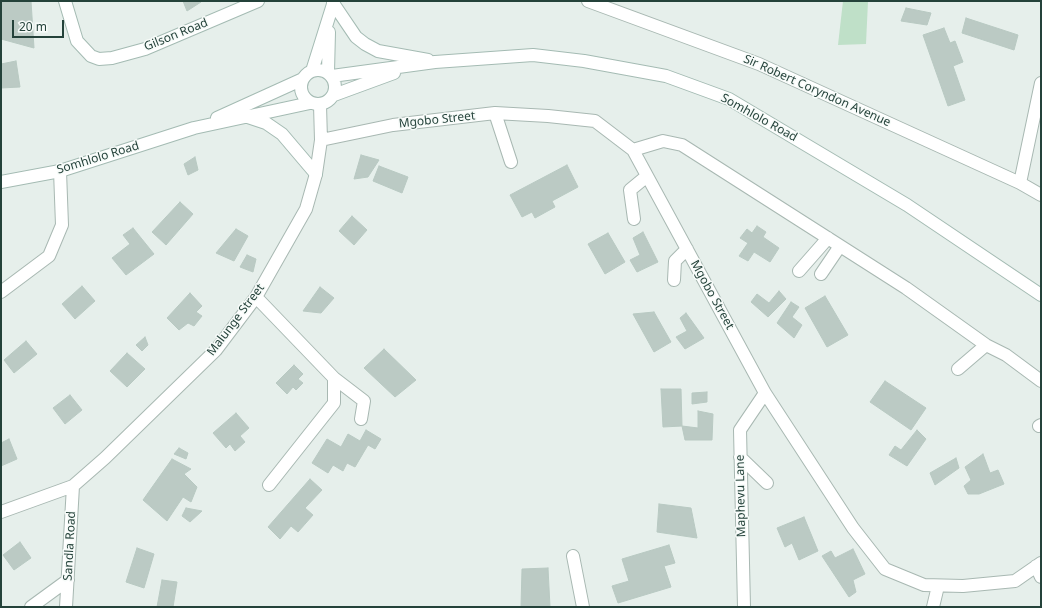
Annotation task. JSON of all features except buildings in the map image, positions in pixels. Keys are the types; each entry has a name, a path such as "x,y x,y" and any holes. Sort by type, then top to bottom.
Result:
{"street":[{"name":"Gilson Road","path":"65,1 76,41 91,56 99,59 112,58 144,49 258,1"},
{"name":"Sir Robert Coryndon Avenue","path":"588,1 759,64 1020,183 1041,195"},
{"path":"312,71 333,2"},
{"path":"333,2 356,38 378,52 417,57 435,62"},
{"path":"329,19 330,74 336,88 334,95"},
{"name":"Somhlolo Road","path":"194,128 303,79 312,71 320,70 330,74 435,62 533,55 584,61 666,76 729,99 907,205 1041,295"},
{"name":"Somhlolo Road","path":"1,182 60,171 194,128 330,100 334,95 413,65"},
{"path":"303,79 302,92 315,104"},
{"path":"1020,183 1041,83"},
{"name":"Malunge Street","path":"1,512 73,486 216,350 256,297 306,209 316,174 321,140 315,104"},
{"path":"496,113 511,162"},
{"name":"Mgobo Street","path":"321,140 393,125 496,113 595,121 632,150 765,393 853,528 885,569 924,585 938,586 963,586 1015,581 1039,569"},
{"path":"248,117 266,124 278,131 297,149 316,174"},
{"path":"632,150 663,141 682,145 906,288 986,344 1006,355 1041,381"},
{"path":"1,292 49,256 62,225 60,171"},
{"path":"634,220 630,190 647,176"},
{"path":"799,271 828,238"},
{"path":"821,274 840,246"},
{"path":"674,280 675,261 687,249"},
{"path":"256,297 334,378 364,402 361,419"},
{"path":"958,369 986,344"},
{"path":"269,485 334,403 334,378"},
{"name":"Maphevu Lane","path":"744,607 740,430 765,393"},
{"path":"740,457 767,483"},
{"name":"Sandla Road","path":"66,607 73,486"},
{"path":"573,556 583,607"},
{"path":"31,607 68,580"},
{"path":"933,607 938,586"}],"green space":[{"path":"843,1 868,1 866,44 838,45"}]}
